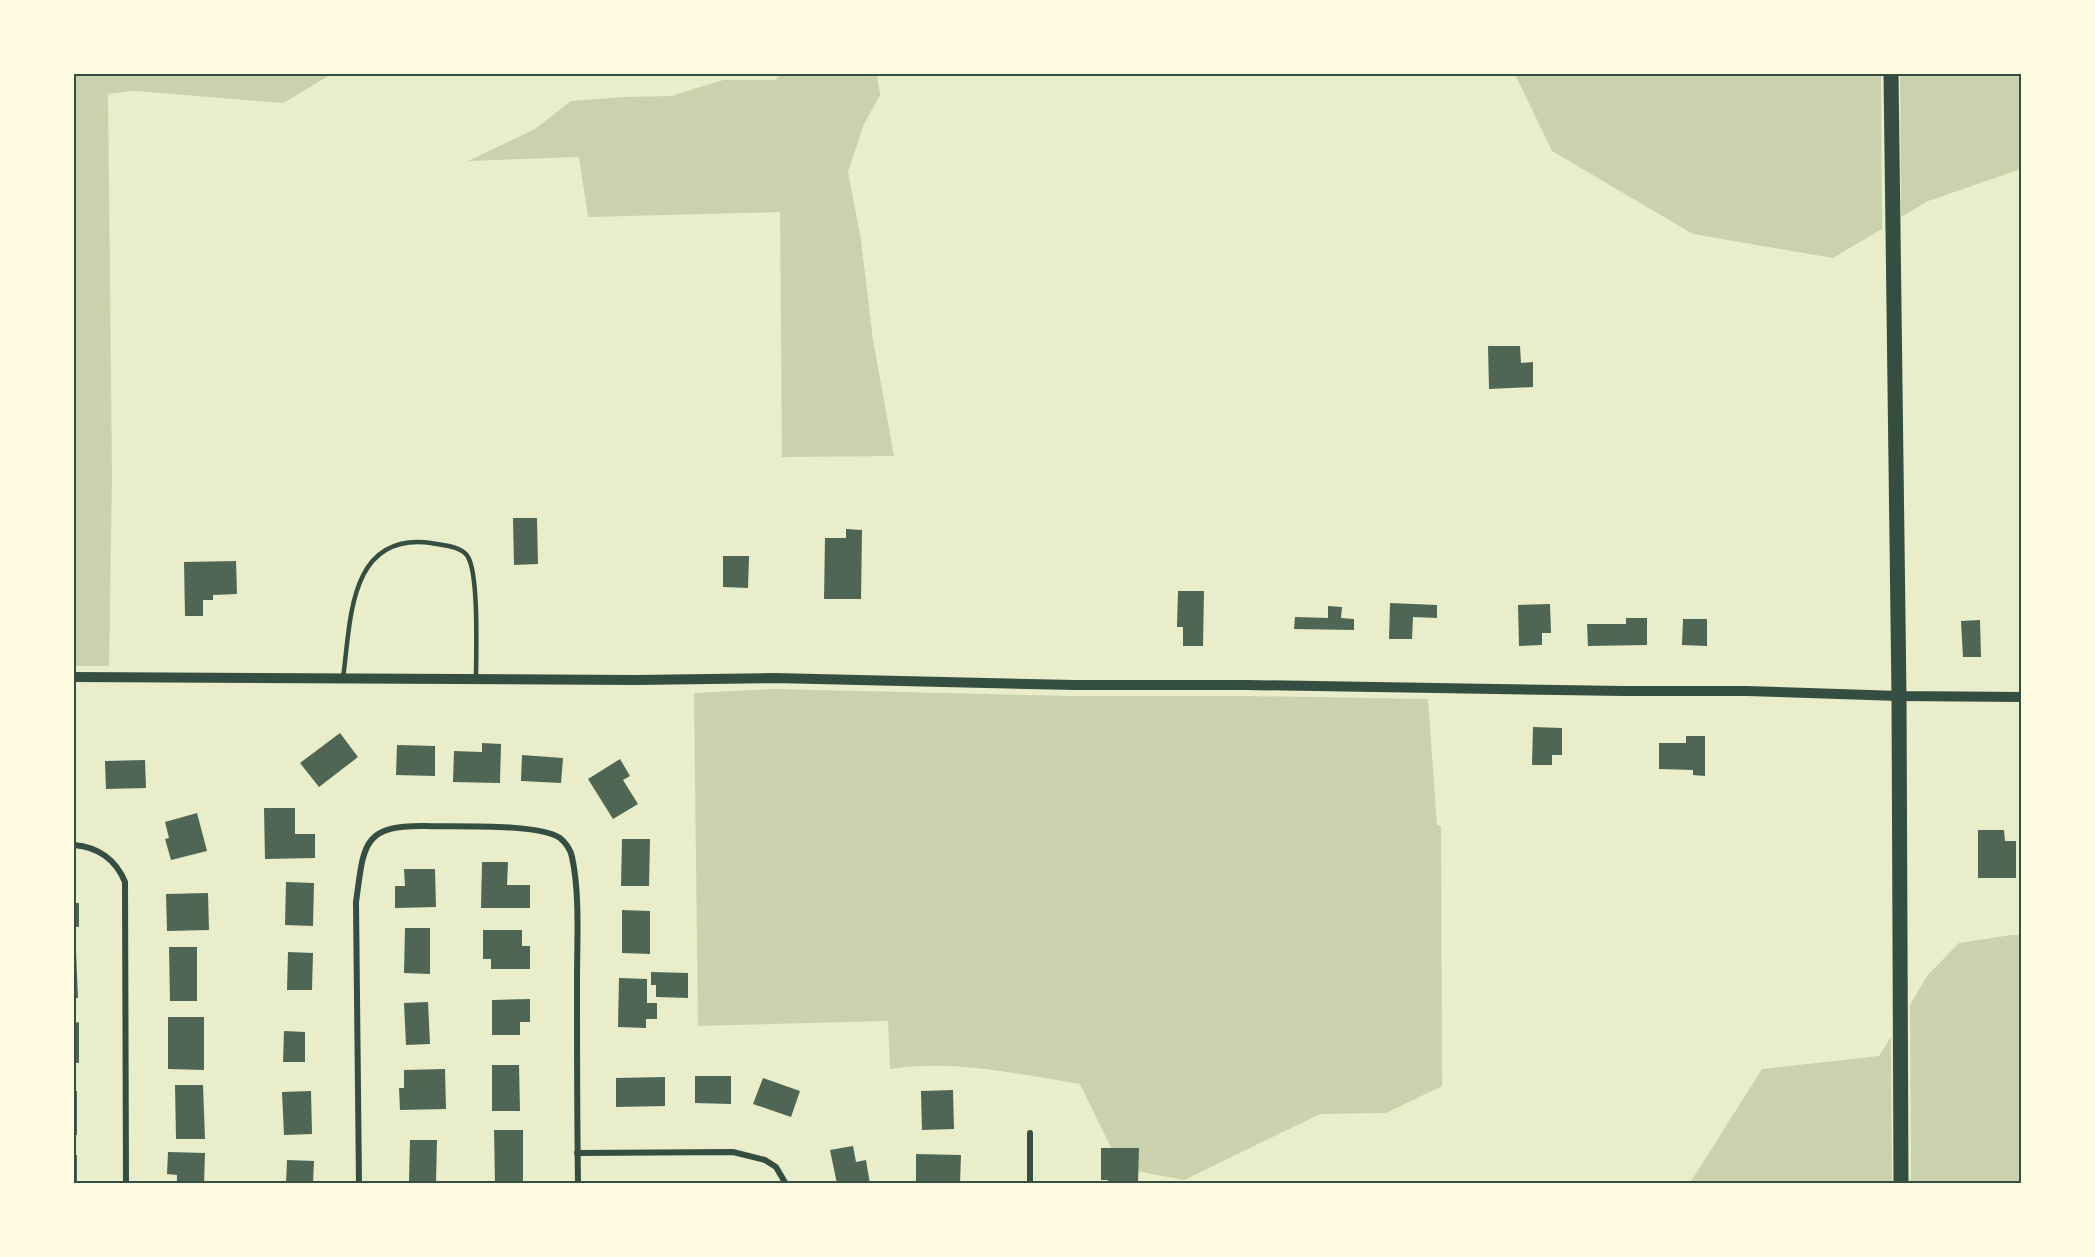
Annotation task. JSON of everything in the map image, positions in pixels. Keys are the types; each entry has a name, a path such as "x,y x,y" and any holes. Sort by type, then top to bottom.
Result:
{"main road":[{"path":"1891,74 1899,696 1901,1184"}],"street":[{"path":"74,677 774,678 1075,685 1747,691 2022,697"},
{"path":"359,1184 356,902 361,864 369,840 375,835 388,829 420,826 531,830 559,837 572,854 577,938 578,1184"},
{"path":"74,845 96,850 106,856 121,872 125,882 126,1184"},
{"path":"1030,1133 1030,1184"},
{"path":"577,1154 733,1152 765,1160 776,1167 786,1184"}],"lane":[{"path":"343,678 352,609 364,570 374,558 388,548 400,544 423,542 461,550 468,556 475,596 476,679"}],"green space":[{"path":"74,74 332,74 283,103 134,91 108,94 112,474 109,666 74,666"},
{"path":"781,74 877,74 880,95 864,124 848,172 861,240 873,340 894,456 782,457 780,212 588,217 579,157 468,161 535,129 571,101 671,96 723,80 775,80"},
{"path":"1515,74 1881,74 1882,229 1833,258 1693,234 1552,151"},
{"path":"1900,74 2021,74 2021,169 1928,201 1901,217"},
{"path":"774,689 1075,696 1428,699 1437,825 1441,826 1442,1086 1386,1113 1320,1114 1184,1180 1121,1168 1080,1084 1009,1072 961,1067 914,1066 890,1069 888,1021 698,1026 694,693"},
{"path":"2022,935 2021,1183 1911,1183 1910,1005 1927,976 1959,943"},
{"path":"1891,1037 1892,1183 1690,1183 1762,1069 1879,1056"}],"building":[{"path":"1488,346 1520,346 1521,363 1533,362 1533,387 1489,389"},
{"path":"513,518 537,518 538,564 514,565"},
{"path":"846,529 862,530 861,599 824,599 825,538 846,538"},
{"path":"723,556 749,556 748,588 723,587"},
{"path":"236,561 237,594 213,595 213,600 203,600 203,616 185,616 184,562"},
{"path":"1178,591 1204,591 1203,646 1183,646 1183,627 1177,627"},
{"path":"1390,603 1437,605 1437,618 1413,617 1412,639 1389,639"},
{"path":"1550,604 1551,633 1542,633 1542,645 1519,646 1518,605"},
{"path":"1328,606 1342,607 1341,618 1354,619 1354,630 1294,629 1295,617 1328,618"},
{"path":"1626,618 1647,618 1647,645 1588,646 1587,624 1626,624"},
{"path":"1683,619 1707,619 1707,646 1682,645"},
{"path":"1980,620 1981,657 1963,657 1961,621"},
{"path":"1533,727 1562,728 1562,755 1552,755 1552,765 1532,765"},
{"path":"340,733 358,757 319,787 300,763"},
{"path":"1686,736 1705,736 1705,776 1693,775 1693,770 1659,769 1659,743 1686,743"},
{"path":"482,743 501,744 500,783 453,782 454,751 482,752"},
{"path":"397,745 435,746 435,776 396,775"},
{"path":"522,755 563,758 561,783 521,781"},
{"path":"620,759 630,776 623,780 638,804 613,819 588,779"},
{"path":"145,760 146,788 106,789 105,761"},
{"path":"264,808 295,808 295,834 315,834 315,858 265,859"},
{"path":"197,813 207,851 171,860 165,839 169,838 165,822"},
{"path":"1978,830 2004,830 2005,841 2016,841 2016,878 1978,878"},
{"path":"622,839 650,839 649,886 621,886"},
{"path":"482,862 508,862 507,885 530,885 530,908 481,908"},
{"path":"404,869 435,869 436,907 395,908 395,886 405,886"},
{"path":"286,882 314,883 313,926 285,925"},
{"path":"208,893 209,930 167,931 166,894"},
{"path":"74,903 79,903 79,927 74,927"},
{"path":"622,910 650,911 650,954 622,953"},
{"path":"405,928 430,928 430,974 404,973"},
{"path":"483,930 522,930 522,946 530,946 530,969 491,969 491,959 483,959"},
{"path":"169,947 197,947 197,1001 170,1001"},
{"path":"74,950 76,950 78,998 74,998"},
{"path":"288,952 313,953 312,990 287,990"},
{"path":"651,972 688,973 688,998 656,997 656,985 651,985"},
{"path":"619,978 647,979 647,1003 657,1003 657,1019 646,1019 646,1028 618,1027"},
{"path":"530,999 530,1022 520,1022 520,1035 492,1035 492,1000"},
{"path":"428,1002 430,1044 406,1045 404,1003"},
{"path":"168,1017 204,1017 204,1070 168,1069"},
{"path":"79,1022 79,1063 74,1063 74,1023"},
{"path":"284,1031 305,1032 305,1062 283,1062"},
{"path":"492,1065 519,1065 520,1111 492,1111"},
{"path":"445,1069 446,1109 400,1110 399,1088 404,1088 404,1070"},
{"path":"695,1076 731,1076 731,1104 695,1103"},
{"path":"665,1077 665,1106 616,1107 616,1078"},
{"path":"763,1078 800,1091 791,1117 753,1104"},
{"path":"175,1085 203,1085 205,1139 176,1139"},
{"path":"953,1090 954,1129 922,1130 921,1091"},
{"path":"74,1091 77,1091 77,1135 74,1135"},
{"path":"311,1091 312,1134 284,1135 282,1092"},
{"path":"494,1130 523,1130 523,1184 495,1184"},
{"path":"410,1140 437,1140 436,1182 409,1181"},
{"path":"853,1146 856,1162 866,1160 870,1184 837,1184 830,1150"},
{"path":"1101,1148 1139,1148 1138,1184 1108,1184 1108,1180 1101,1180"},
{"path":"168,1152 205,1153 204,1184 177,1184 177,1175 167,1174"},
{"path":"916,1154 961,1155 960,1184 916,1184"},
{"path":"74,1155 77,1155 77,1184 74,1184"},
{"path":"287,1160 314,1161 313,1184 286,1184"}]}
